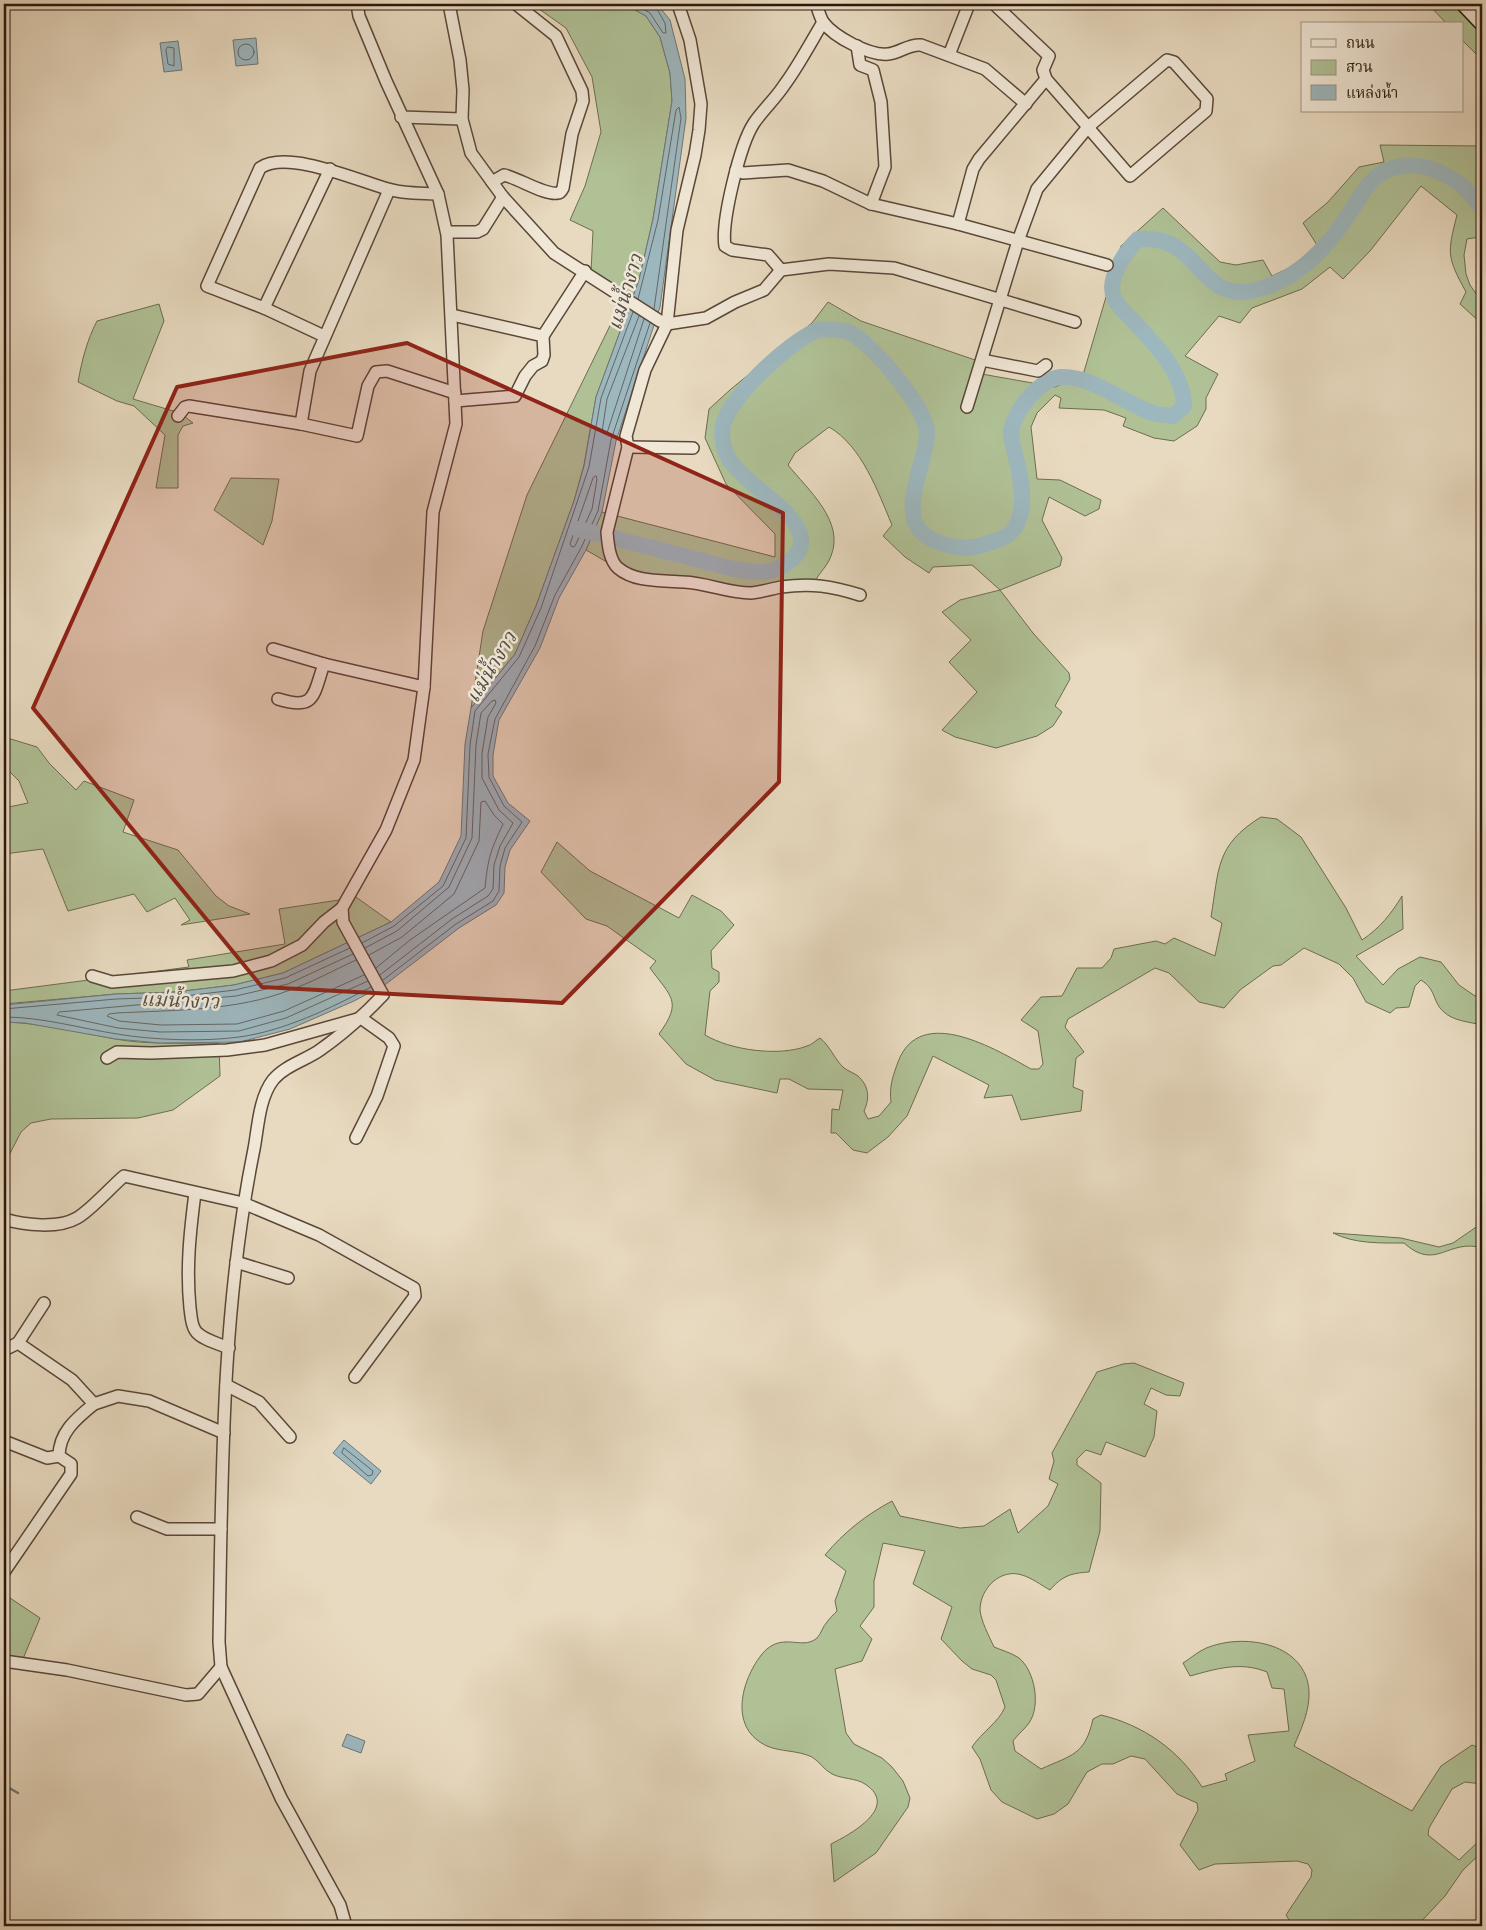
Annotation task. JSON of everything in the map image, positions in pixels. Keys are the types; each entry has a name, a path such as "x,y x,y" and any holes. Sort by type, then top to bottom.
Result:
{"main road":[{"path":"1465,4 1482,22"}],"street":[{"path":"92,976 112,982 137,981 248,969 293,952 342,908 386,830 414,760 424,687 432,512 456,424 452,315 446,232 438,194 401,117 359,16 357,4"},
{"path":"449,4 460,60 463,90 462,119 471,153 503,197 554,253 585,271 628,302 663,322 706,318 735,302 764,290 781,270 829,264 894,268 1075,322"},
{"path":"492,182 504,175 545,190 561,192 572,134 584,101 574,73 556,36 516,4"},
{"path":"678,4 690,40 700,104 695,155 674,251 663,322 645,370 626,436 628,447 607,532 608,546 613,561 618,568 638,579 696,582 725,591 753,593 782,587 829,585 860,595"},
{"path":"816,4 823,22 843,39 857,46 882,54 891,54 912,44 921,45 985,69 1026,104"},
{"path":"949,55 969,4"},
{"path":"968,407 1018,241 1037,190 1088,128 1130,89 1170,60 1207,100 1208,105 1206,110 1130,176 1088,128 1046,79 1043,70 1049,56 994,4"},
{"path":"781,270 768,255 732,250 725,246 725,229 736,170 752,125 786,84 823,22"},
{"path":"857,46 860,65 873,70 881,102 885,167 870,204"},
{"path":"958,224 973,169 979,159 1046,79"},
{"path":"401,117 462,119"},
{"path":"324,336 264,308 207,286 260,168 266,164 281,162 330,169 389,190 438,194"},
{"path":"264,308 330,169"},
{"path":"736,170 743,173 788,170 823,181 870,204 958,224 1106,265"},
{"path":"302,424 310,371 389,190"},
{"path":"446,232 477,232 483,229 503,197"},
{"path":"178,416 185,407 189,406 302,424 357,436 368,386 376,372 387,371 455,397 515,396 525,376 533,366 542,361 544,354 543,336 585,271"},
{"path":"452,315 543,336"},
{"path":"982,360 1038,371 1046,365"},
{"path":"628,447 693,448"},
{"path":"273,649 324,664 424,687"},
{"path":"278,699 294,704 306,703 311,698 324,664"},
{"path":"342,908 343,922 383,996 361,1018 320,1050 288,1068 273,1080 265,1097 243,1203 228,1348 219,1642 221,1666 281,1798 340,1905 346,1926"},
{"path":"107,1058 117,1052 151,1053 227,1050 256,1046 361,1018"},
{"path":"356,1138 377,1096 394,1046 389,1038 361,1018"},
{"path":"4,1219 31,1226 50,1225 77,1219 124,1176 243,1203 319,1236 414,1288 415,1296 355,1377"},
{"path":"195,1192 188,1245 187,1278 194,1330 228,1348"},
{"path":"236,1262 288,1278"},
{"path":"4,1350 18,1344 44,1303"},
{"path":"18,1344 72,1380 94,1404"},
{"path":"226,1385 259,1402 290,1437"},
{"path":"59,1456 63,1438 73,1421 94,1404 118,1396 149,1402 224,1433"},
{"path":"4,1441 47,1458 53,1459 59,1456"},
{"path":"4,1572 71,1474 72,1464 59,1456"},
{"path":"137,1517 167,1529 221,1529"},
{"path":"4,1661 68,1670 186,1695 198,1694 221,1666"}],"highlighted area":[{"path":"407,343 783,513 779,782 562,1003 262,987 33,708 177,387"}],"green space":[{"path":"532,4 618,4 630,7 646,16 660,37 670,73 672,101 653,219 639,280 596,397 584,465 574,501 536,606 515,654 471,708 483,631 527,495 626,293 591,272 593,231 570,220 585,186 601,132 592,77 566,28"},
{"path":"1428,4 1452,4 1482,35 1482,60 1464,42 1464,22 1445,22"},
{"path":"1380,145 1482,146 1482,245 1479,237 1467,239 1464,255 1466,274 1470,285 1482,302 1482,324 1460,304 1466,292 1452,263 1450,247 1457,215 1421,186 1370,251 1343,279 1330,267 1302,289 1252,308 1240,323 1219,316 1185,356 1218,374 1206,398 1206,409 1197,426 1174,441 1154,438 1123,426 1126,418 1104,410 1059,408 1061,398 1055,395 1037,413 1031,427 1037,479 1060,480 1101,500 1099,509 1085,516 1049,497 1042,520 1062,558 1060,566 1000,590 972,565 933,567 929,573 905,557 883,536 892,525 868,471 851,446 841,435 829,427 795,453 788,465 822,507 829,518 833,531 834,543 831,556 818,576 813,590 643,583 586,550 602,512 775,557 775,534 726,484 705,438 709,409 812,323 828,302 861,321 978,361 976,373 1055,387 1083,375 1121,246 1163,208 1220,262 1236,265 1263,260 1272,276 1297,264 1317,245 1303,223 1328,202 1359,167 1384,162"},
{"path":"159,304 164,321 133,399 180,413 193,423 183,426 178,435 178,488 156,488 165,435 134,406 117,401 78,382 85,350 97,321"},
{"path":"231,478 279,479 272,521 263,545 214,510"},
{"path":"1000,590 1033,633 1069,673 1070,679 1055,706 1062,712 1053,726 1037,736 996,748 955,737 942,730 977,692 949,662 971,640 942,612 960,600"},
{"path":"4,737 37,747 49,763 76,790 84,781 134,800 123,832 178,850 216,896 229,906 250,914 181,925 190,920 175,898 147,912 134,894 68,911 43,849 4,854 4,808 28,803 19,781 4,766"},
{"path":"1261,817 1277,819 1301,837 1346,908 1362,940 1385,920 1402,896 1403,929 1356,956 1383,985 1398,969 1420,957 1441,962 1459,985 1475,996 1482,994 1482,1025 1448,1015 1440,1008 1430,988 1421,980 1415,986 1409,1007 1396,1008 1390,1013 1366,1002 1353,978 1339,964 1304,948 1281,965 1273,966 1240,990 1224,1008 1199,1002 1169,973 1155,968 1068,1019 1065,1027 1084,1052 1076,1058 1073,1087 1083,1091 1081,1111 1021,1120 1012,1095 984,1098 989,1085 933,1056 907,1116 888,1137 867,1153 853,1150 836,1133 831,1133 832,1109 839,1110 843,1090 808,1089 789,1079 780,1079 777,1093 715,1080 686,1064 659,1034 671,1014 672,1006 668,993 650,968 656,961 607,926 586,919 541,872 557,842 590,871 679,918 692,895 721,911 734,925 711,951 712,968 719,972 719,982 710,991 705,1035 728,1045 769,1051 796,1049 809,1045 820,1038 841,1065 862,1080 868,1097 864,1111 868,1119 879,1116 891,1102 891,1086 898,1062 909,1045 923,1036 941,1033 960,1036 980,1043 1031,1069 1039,1069 1043,1064 1038,1031 1021,1020 1041,997 1062,996 1077,968 1102,968 1111,958 1114,949 1156,941 1165,944 1174,938 1215,956 1222,923 1211,917 1218,872 1227,849 1235,838 1246,827"},
{"path":"346,890 391,922 283,973 234,985 176,992 116,994 4,1004 4,991 189,967 187,960 285,944 279,909 339,900"},
{"path":"4,1022 46,1026 128,1041 219,1043 220,1076 173,1110 138,1118 51,1119 31,1123 21,1132 4,1165"},
{"path":"1482,1223 1482,1248 1460,1247 1434,1255 1425,1255 1415,1251 1404,1243 1359,1241 1333,1233 1401,1238 1439,1247 1453,1243"},
{"path":"1134,1363 1184,1383 1180,1396 1166,1395 1151,1388 1144,1404 1157,1411 1154,1437 1145,1457 1106,1442 1101,1455 1086,1450 1077,1459 1077,1465 1101,1483 1100,1531 1089,1572 1067,1576 1050,1590 1026,1576 1007,1574 999,1577 988,1587 981,1602 982,1619 994,1647 1019,1658 1025,1664 1032,1680 1035,1708 1029,1723 1013,1741 1015,1751 1041,1769 1076,1752 1086,1740 1093,1719 1101,1715 1131,1725 1159,1741 1182,1762 1202,1787 1227,1780 1225,1774 1255,1761 1248,1735 1289,1731 1284,1689 1272,1688 1267,1672 1257,1669 1228,1667 1190,1676 1183,1663 1206,1648 1224,1643 1240,1641 1257,1642 1272,1646 1286,1653 1297,1662 1305,1675 1309,1691 1307,1713 1294,1746 1412,1811 1441,1766 1472,1745 1482,1749 1482,1784 1465,1782 1452,1789 1429,1828 1428,1835 1459,1860 1482,1838 1482,1852 1463,1870 1445,1896 1417,1926 1290,1926 1291,1923 1286,1915 1311,1877 1312,1870 1308,1864 1297,1861 1215,1864 1199,1870 1180,1845 1198,1810 1197,1803 1177,1794 1145,1759 1131,1756 1113,1764 1102,1764 1087,1772 1068,1804 1054,1814 1037,1819 1002,1802 991,1790 980,1759 972,1747 999,1717 1005,1707 996,1680 991,1675 972,1669 941,1639 952,1607 913,1584 925,1551 883,1543 874,1581 874,1607 860,1626 872,1639 862,1661 835,1669 846,1733 854,1744 882,1758 892,1767 903,1781 910,1798 908,1807 876,1853 834,1882 831,1844 850,1834 869,1819 875,1810 877,1802 874,1793 861,1782 832,1774 812,1757 767,1746 755,1738 747,1729 743,1718 743,1693 752,1669 759,1658 767,1649 775,1644 782,1642 811,1642 817,1638 837,1611 835,1601 846,1571 825,1555 848,1531 864,1518 892,1501 900,1516 960,1528 984,1526 1010,1509 1018,1533 1048,1506 1058,1484 1049,1479 1054,1461 1052,1453 1097,1372 1123,1364"},
{"path":"4,1594 40,1618 20,1666 4,1664"}],"water":[{"name":"แม่น้ำงาว","path":"618,4 657,4 670,20 685,79 686,118 660,307 616,441 602,512 586,550 559,598 540,648 499,720 493,755 493,776 508,803 530,821 510,850 505,867 504,893 496,905 459,928 386,984 354,1001 290,1029 240,1042 160,1043 116,1039 25,1023 4,1022 4,1005 116,994 176,992 234,985 283,973 391,922 439,882 461,836 465,744 471,708 515,654 536,606 574,501 584,466 596,397 639,280 653,219 672,101 670,73 660,37 646,16 630,7"},
{"path":"256,38 258,64 236,66 233,40"},
{"path":"178,41 182,70 164,72 160,43"},
{"path":"344,1440 381,1471 371,1484 333,1453"},
{"path":"347,1734 365,1741 361,1753 342,1746"}],"waterway":[{"path":"578,529 746,571 771,571 789,562 801,546 798,528 780,507 734,465 725,450 722,432 725,419 733,405 760,374 806,336 818,330 831,329 853,334 873,351 886,364 909,394 925,422 927,433 926,445 913,501 913,514 917,526 925,535 945,545 968,548 996,541 1009,534 1016,527 1022,507 1020,474 1011,437 1012,426 1024,403 1045,383 1061,377 1083,380 1140,408 1158,414 1173,416 1184,406 1183,394 1168,361 1121,308 1112,290 1118,266 1138,239 1158,240 1174,246 1187,255 1219,286 1233,291 1251,291 1267,287 1282,280 1308,263 1330,240 1372,181 1382,173 1396,167 1410,165 1424,167 1452,178 1464,187 1482,209"},
{"path":"4,1785 18,1793"}]}
